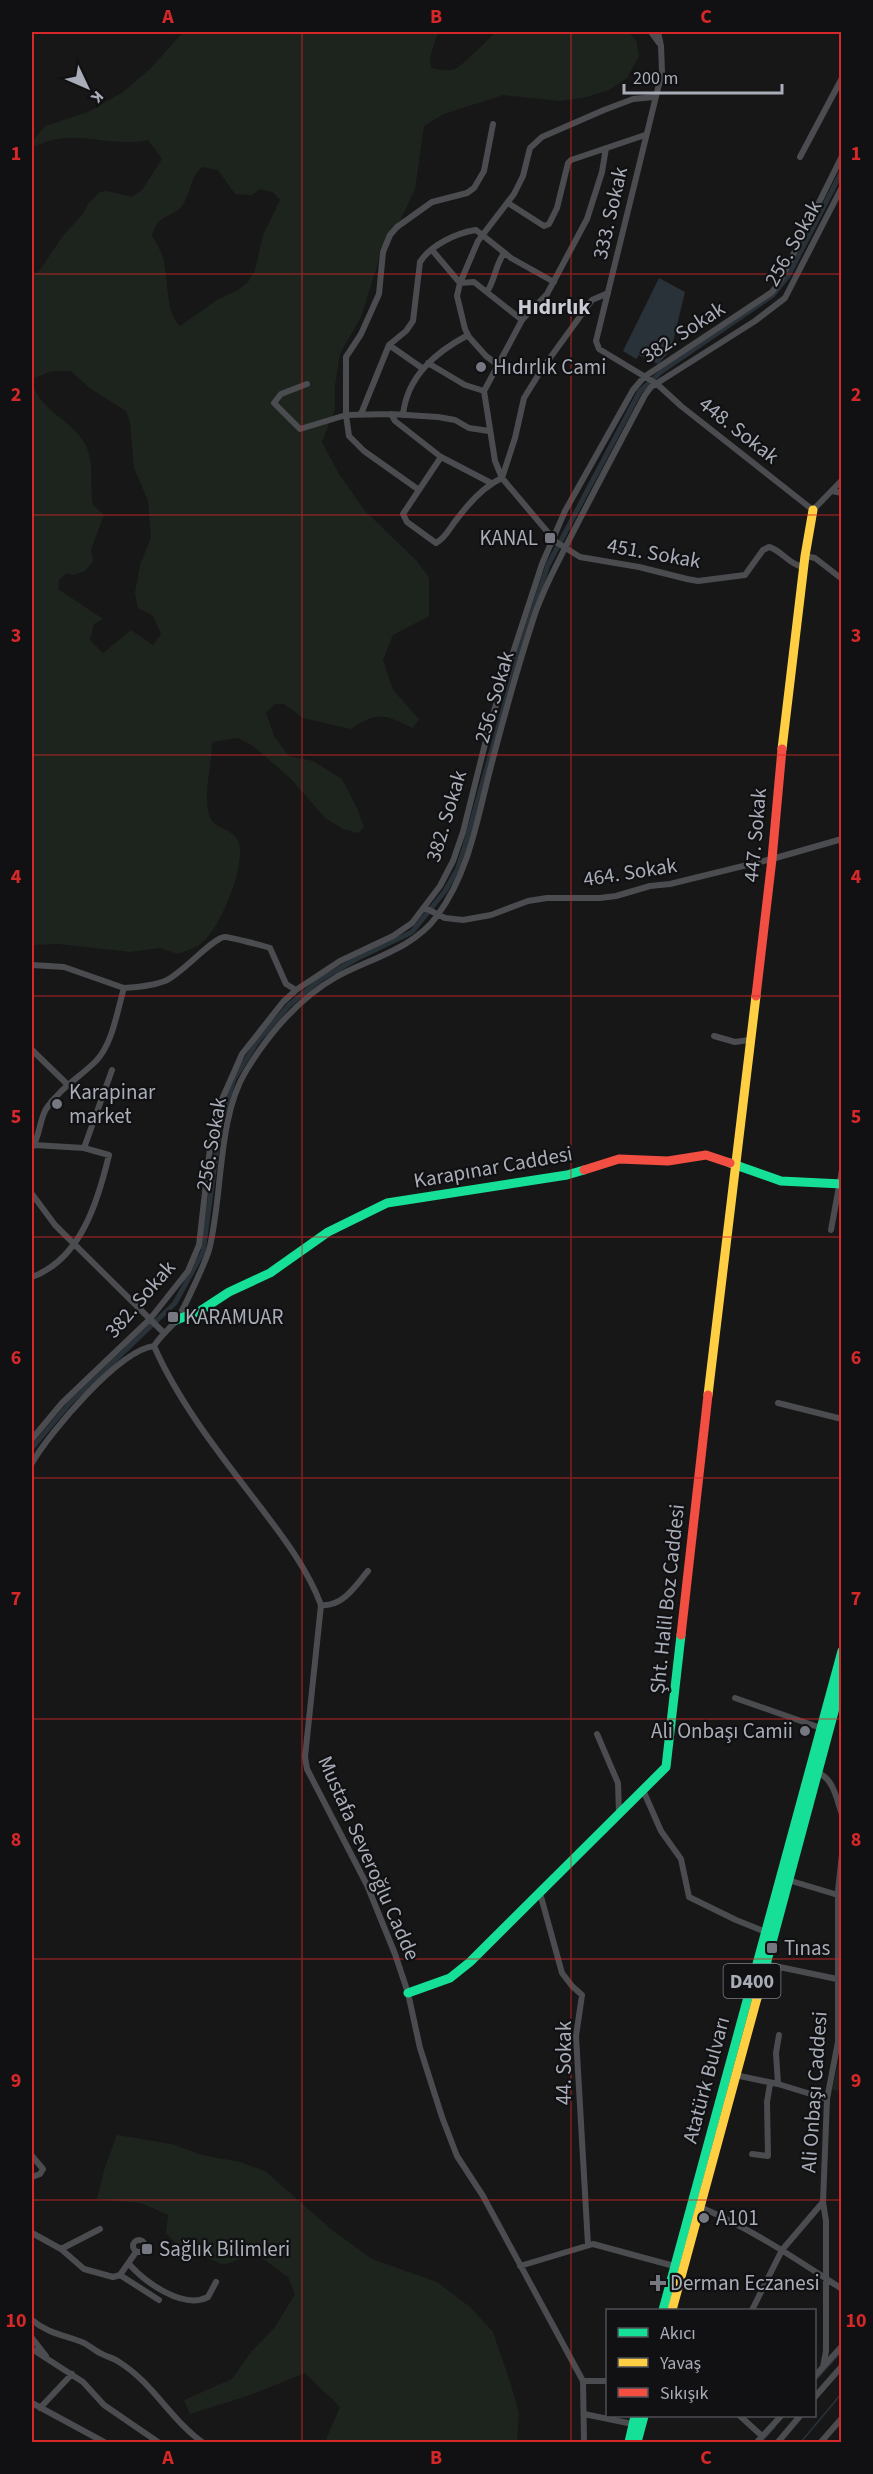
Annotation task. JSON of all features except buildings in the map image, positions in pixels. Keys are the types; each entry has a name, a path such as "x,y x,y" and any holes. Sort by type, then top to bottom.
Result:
{"street":[{"path":"651,32 661,46"},
{"name":"333. Sokak","path":"646,378 598,349 596,341 654,97 662,72 658,32"},
{"path":"800,157 842,78"},
{"path":"498,365 486,356 468,335 457,296 460,283 483,234 508,203 523,176 530,148 542,137 633,99 654,97"},
{"path":"419,490 349,436 345,415 344,365 379,294 383,252 387,240 397,227 432,202 466,193 474,188 484,171 493,124"},
{"path":"508,203 544,226 549,224 557,208 568,163 571,160 645,135"},
{"path":"559,544 502,478 495,461 484,391 522,320 547,294 587,219 602,172 606,148"},
{"name":"382. Sokak","path":"32,1439 62,1403 150,1319 188,1271 199,1245 210,1148 219,1106 242,1054 283,1002 296,990 340,961 393,936 412,923 440,886 456,852 491,720 542,564 559,544 565,512 633,390 646,378 772,292 780,281 842,156"},
{"name":"256. Sokak","path":"154,1346 161,1330 176,1320 208,1252 223,1150 235,1095 245,1071 280,1023 308,996 336,978 419,935 436,914 464,866 473,843 490,770 533,618 551,575 559,544 645,395 656,384 755,321 785,298 842,187"},
{"path":"361,414 389,345 406,331 413,321 420,262 424,255 460,232 476,230 504,253 531,271 554,282"},
{"path":"432,250 460,283"},
{"path":"486,291 492,284 496,265 504,253"},
{"path":"460,283 474,282 522,320"},
{"path":"441,457 403,514 404,518 436,543 442,540 458,517 491,483 502,478 509,460 524,398 592,300 608,293"},
{"path":"403,415 408,391 425,365 468,335"},
{"path":"389,345 425,365 484,391"},
{"name":"448. Sokak","path":"646,378 813,510"},
{"path":"307,384 281,394 274,404 300,429 345,415 391,414 438,417 455,420 470,428 489,431"},
{"path":"391,414 394,421 441,457 491,483"},
{"path":"813,510 842,480"},
{"path":"831,491 842,493"},
{"name":"447. Sokak","path":"735,1163 772,859 778,771 813,510"},
{"name":"451. Sokak","path":"559,544 579,557 698,580 745,575 763,550 769,547 774,548 793,564 800,566 806,559"},
{"path":"806,559 815,558 842,579"},
{"name":"464. Sokak","path":"425,908 445,918 463,920 491,915 528,901 547,898 616,896 650,886 670,884 772,859 842,839"},
{"path":"32,965 64,967 124,988 146,986 166,981 183,970 214,942 224,937 270,948 286,984 296,990"},
{"path":"32,1277 43,1272 75,1244 92,1214 109,1155 84,1148 33,1146 34,1134 46,1110 68,1085 97,1059 107,1043 124,988"},
{"path":"714,1036 735,1042 749,1040"},
{"path":"32,1050 68,1085"},
{"path":"84,1148 112,1070"},
{"name":"Karapınar Caddesi","path":"176,1320 200,1311 229,1293 270,1273 328,1232 387,1203 567,1175 619,1159 668,1161 706,1155 735,1163 781,1181 840,1184"},
{"name":"Şht. Halil Boz Caddesi","path":"408,1993 450,1978 470,1962 666,1767 735,1163"},
{"path":"831,1230 842,1170"},
{"path":"32,1194 55,1225 161,1330"},
{"path":"32,1463 42,1446 78,1404 142,1347 154,1346"},
{"name":"Mustafa Severoğlu Cadde","path":"154,1346 177,1390 314,1585 321,1605 305,1757 307,1769 367,1886 395,1954 408,1993 420,2048 457,2156 483,2196 583,2381"},
{"path":"778,1403 842,1419"},
{"path":"321,1605 333,1606 368,1571"},
{"name":"Atatürk Bulvarı","path":"663,2309 674,2266 735,2075 788,1880 814,1770 821,1728 842,1651"},
{"name":"Atatürk Bulvarı","path":"672,2309 695,2205 766,1932 842,1682"},
{"path":"735,1698 821,1728"},
{"path":"597,1734 618,1783 619,1813"},
{"path":"814,1770 824,1775 832,1784 842,1814"},
{"path":"643,1790 661,1831 681,1859 689,1897 766,1932"},
{"name":"Ali Onbaşı Caddesi","path":"752,2309 782,2250 823,2202 827,2100 838,2042 838,1895 842,1854"},
{"path":"788,1880 838,1895"},
{"name":"44. Sokak","path":"540,1893 562,1973 582,1995 576,2036 588,2245"},
{"path":"765,1964 837,1979"},
{"path":"778,2084 776,2053 779,2035"},
{"path":"735,2075 778,2084 827,2100"},
{"path":"752,2154 768,2156 767,2102 770,2084"},
{"path":"32,2156 43,2169 40,2174 32,2177"},
{"path":"823,2202 826,2221 826,2351 823,2367"},
{"path":"695,2205 724,2217 782,2250 842,2289"},
{"path":"61,2249 100,2229"},
{"path":"32,2233 61,2249 84,2269 113,2277 120,2275 136,2252"},
{"path":"520,2266 594,2244 674,2266"},
{"path":"129,2264 143,2280 186,2301 208,2297 216,2282"},
{"path":"120,2275 159,2300"},
{"path":"32,2320 39,2326 60,2336 84,2343 118,2361 161,2401 192,2435 202,2442"},
{"path":"32,2338 49,2359"},
{"path":"816,2375 842,2346"},
{"path":"32,2349 83,2382 104,2404 158,2442"},
{"path":"816,2396 842,2366"},
{"path":"40,2408 72,2374"},
{"path":"584,2442 583,2381 606,2381"},
{"path":"32,2403 104,2442"},
{"path":"584,2414 606,2417"},
{"path":"609,2417 634,2420 629,2442"},
{"path":"637,2442 643,2417"},
{"path":"742,2417 762,2436"},
{"path":"757,2442 779,2417"},
{"path":"778,2442 798,2417"},
{"path":"820,2442 842,2418"}],"shaded area":[{"path":"183,32 438,32 430,57 431,68 446,70 458,67 495,32 628,32 636,40 639,56 627,78 609,90 583,98 560,101 503,95 444,114 424,126 415,189 401,219 380,249 378,263 361,317 340,354 335,386 335,409 322,442 339,474 365,511 417,561 429,578 429,616 393,635 383,660 393,690 419,719 413,728 382,716 375,717 351,729 303,718 284,704 275,704 266,713 274,736 289,756 313,761 342,779 364,827 358,833 343,829 325,818 291,779 253,746 238,738 212,742 207,806 211,820 235,836 238,841 239,864 230,896 215,927 199,945 178,954 160,948 130,952 58,944 32,945 32,379 32,277 42,267 62,237 83,214 88,204 100,192 107,191 132,197 142,190 162,159 148,140 124,142 68,138 34,146 33,141 45,126 88,112 123,92 151,68","holes":["202,167 218,170 235,194 252,195 260,189 274,193 280,200 263,235 255,270 248,282 180,326 172,314 163,258 152,236 157,224 182,206 195,176","52,371 71,371 91,389 126,411 130,422 134,468 148,501 151,538 140,565 135,593 138,608 153,616 161,634 153,645 131,630 103,653 90,640 94,624 103,619 58,589 59,580 67,573 73,575 85,571 93,561 91,550 104,515 93,505 91,468 86,446 81,437 47,406 34,389 32,379"]},
{"path":"659,278 685,292 671,350 658,364 639,355 636,359 623,351"},
{"path":"841,2051 841,2091 832,2090"},
{"path":"117,2135 171,2144 202,2155 240,2162 265,2171 332,2230 372,2259 437,2282 470,2307 493,2332 519,2413 517,2442 325,2442 340,2407 305,2373 250,2395 190,2414 184,2400 232,2379 251,2352 275,2327 295,2294 288,2277 255,2253 224,2265 178,2246 166,2233 168,2215 141,2203 97,2199 105,2167"}],"waterway":[{"path":"32,1448 69,1404 175,1303 203,1252 220,1125 234,1079 257,1042 289,1005 321,979 412,932 445,891 457,870 464,849 521,646 548,565 640,391 662,371 773,295 788,276 842,171"},
{"path":"816,2380 842,2351"},
{"path":"801,2442 842,2393"},
{"path":"761,2442 775,2427"}],"traffic: fast":[{"path":"730,1163 781,1181 842,1184"},
{"path":"176,1320 200,1311 229,1292 270,1273 328,1232 387,1203 567,1175 584,1170"},
{"path":"408,1993 450,1978 470,1962 666,1767 681,1635"},
{"path":"663,2309 842,1651"},
{"path":"757,1998 842,1682"},
{"path":"629,2442 635,2417"},
{"path":"637,2442 644,2417"}],"traffic: slow":[{"path":"782,749 805,556 813,510"},
{"path":"708,1395 756,996"},
{"path":"672,2309 757,1998"}],"traffic: jam":[{"path":"756,996 782,749"},
{"path":"584,1170 619,1159 668,1161 706,1155 730,1163"},
{"path":"681,1635 708,1395"}],"place":[{"name":"Hıdırlık Cami","path":"481,367"},
{"name":"KANAL","path":"550,538"},
{"name":"Karapinar market","path":"57,1104"},
{"name":"KARAMUAR","path":"173,1317"},
{"name":"Ali Onbaşı Camii","path":"805,1731"},
{"name":"Tınas","path":"772,1948"},
{"name":"A101","path":"704,2218"},
{"name":"Sağlık Bilimleri","path":"147,2249"},
{"name":"Derman Eczanesi","path":"658,2283"}],"district":[{"name":"Hıdırlık","path":"554,306"}]}
